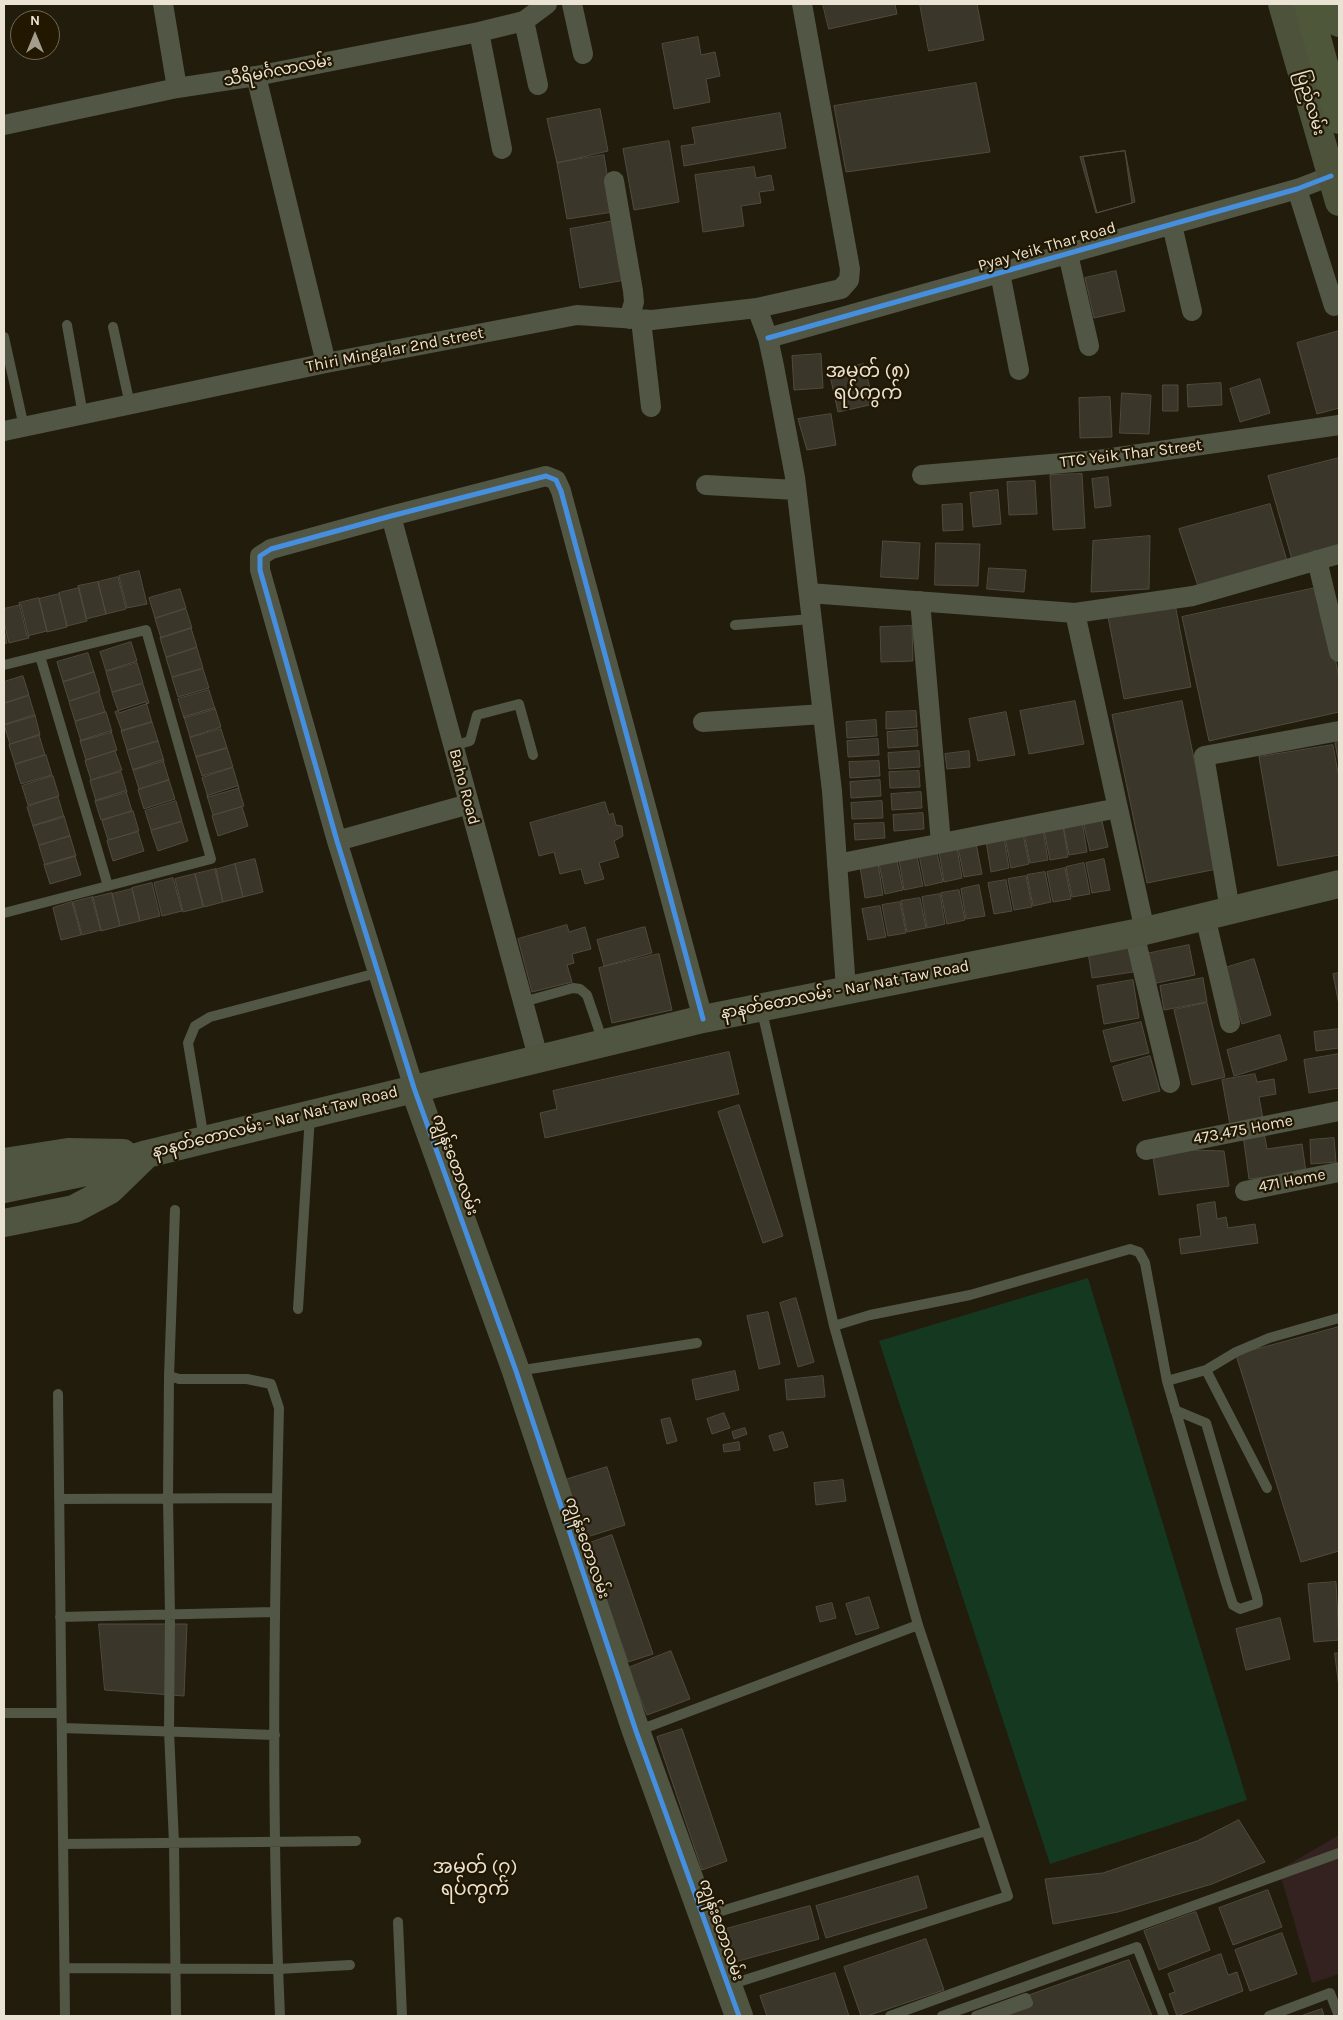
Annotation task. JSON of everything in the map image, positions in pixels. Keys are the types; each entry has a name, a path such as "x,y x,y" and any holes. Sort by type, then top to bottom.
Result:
{"highway":[{"path":"1308,4 1339,120"},
{"path":"1334,4 1339,23"}],"main road":[{"name":"ပြည်လမ်း","path":"1282,4 1339,202"},
{"name":"နာနတ်တောလမ်း - Nar Nat Taw Road","path":"4,1189 91,1171 147,1154 538,1057 703,1019 1139,932 1339,884"},
{"name":"ကျွန်းတောလမ်း","path":"414,1088 516,1371 636,1732 739,2016"},
{"path":"4,1162 68,1152 147,1154"},
{"path":"4,1223 74,1209 110,1190 147,1154"}],"street":[{"path":"163,4 177,88"},
{"name":"သီရိမင်္ဂလာလမ်း","path":"4,125 177,88 256,76 478,32 524,21 547,4"},
{"path":"572,4 583,54"},
{"name":"Thiri Mingalar 2nd street","path":"4,431 326,363 577,315 652,320 757,308 841,289 849,280 850,269 802,4"},
{"path":"524,21 538,84"},
{"path":"478,32 502,149"},
{"path":"256,76 326,363"},
{"name":"Pyay Yeik Thar Road","path":"768,338 1297,189 1331,176"},
{"path":"614,180 633,291 635,319 651,407"},
{"path":"1297,189 1334,306"},
{"path":"1172,224 1192,311"},
{"path":"1068,254 1089,346"},
{"path":"1000,273 1018,370"},
{"path":"757,308 768,338 796,490 832,791 846,989"},
{"name":"TTC Yeik Thar Street","path":"922,475 1098,460 1339,425"},
{"path":"414,1088 337,841 260,570 260,556 271,549 546,476 556,480 561,491 703,1019"},
{"path":"706,485 796,490"},
{"name":"Baho Road","path":"391,516 538,1057"},
{"path":"809,593 1075,613 1193,596 1339,554"},
{"path":"1317,560 1339,652"},
{"path":"920,601 941,843"},
{"path":"1075,613 1118,808 1139,932 1170,1083"},
{"path":"703,722 823,714"},
{"path":"1230,1023 1204,756 1339,731"},
{"path":"337,841 469,804"},
{"path":"837,864 1118,808"},
{"name":"473,475 Home","path":"1146,1150 1339,1111"},
{"name":"471 Home","path":"1245,1191 1339,1172"}],"lane":[{"path":"67,325 83,415"},
{"path":"113,327 130,405"},
{"path":"4,337 24,427"},
{"path":"735,625 812,619"},
{"path":"4,665 146,630 211,859 4,913"},
{"path":"40,656 108,886"},
{"path":"453,746 470,741 477,715 519,704 532,755"},
{"path":"204,1140 188,1043 195,1026 210,1018 377,973"},
{"path":"523,1002 572,988 580,989 588,995 603,1042"},
{"path":"727,1985 1008,1896 918,1625 834,1326 761,1006"},
{"path":"298,1309 310,1114"},
{"path":"175,1210 168,1498 170,1615 168,1732 174,1843 176,2016"},
{"path":"834,1326 870,1315 970,1295 1130,1249 1139,1252 1145,1263 1166,1381 1233,1605 1240,1609 1255,1605 1258,1603 1258,1597 1206,1423 1175,1410"},
{"path":"1166,1381 1206,1370 1236,1352 1269,1338 1339,1318"},
{"path":"516,1371 697,1343"},
{"path":"1206,1370 1267,1488"},
{"path":"170,1376 179,1379 247,1379 271,1384 279,1408 274,1612 275,1843 280,2016"},
{"path":"58,1394 65,2016"},
{"path":"59,1499 276,1498"},
{"path":"60,1617 274,1612"},
{"path":"636,1732 918,1625"},
{"path":"4,1714 62,1713"},
{"path":"62,1728 275,1735"},
{"path":"704,1917 986,1831"},
{"path":"63,1844 356,1841"},
{"path":"890,2016 1339,1853"},
{"path":"398,1922 402,2016"},
{"path":"942,2016 1137,1947 1164,2016"},
{"path":"64,1968 278,1969 350,1965"},
{"path":"1269,2016 1330,1993 1339,2016"},
{"path":"976,2016 1026,1998 1028,2003 991,2016"}],"shaded area":[{"path":"1339,1835 1339,1974 1312,1983 1279,1870"}],"green space":[{"path":"1088,1278 1247,1800 1050,1864 879,1341"}],"building":[{"path":"823,4 895,4 897,14 829,29"},
{"path":"920,4 977,4 984,40 929,51"},
{"path":"698,37 701,55 715,52 720,76 706,79 710,102 674,109 662,44"},
{"path":"976,83 990,152 846,172 834,106"},
{"path":"600,109 608,151 557,163 547,119"},
{"path":"780,113 786,148 684,166 681,146 695,144 692,128"},
{"path":"669,141 679,202 634,210 623,149"},
{"path":"1125,151 1135,202 1097,213 1083,157"},
{"path":"1125,151 1132,203 1096,213 1080,157"},
{"path":"604,155 613,212 567,219 557,163"},
{"path":"754,167 756,178 771,175 774,190 759,192 761,203 741,206 744,226 703,232 695,175"},
{"path":"614,221 625,280 580,288 570,229"},
{"path":"1116,271 1125,311 1094,318 1085,278"},
{"path":"1339,331 1339,408 1317,414 1297,343"},
{"path":"821,354 823,388 794,390 792,356"},
{"path":"864,364 874,404 838,412 829,371"},
{"path":"1260,379 1270,413 1240,422 1230,389"},
{"path":"1221,383 1222,405 1188,407 1187,385"},
{"path":"1163,385 1178,385 1178,411 1163,411"},
{"path":"1122,393 1151,395 1149,434 1120,433"},
{"path":"1110,397 1112,437 1080,438 1079,398"},
{"path":"831,414 836,445 807,450 798,419"},
{"path":"1339,458 1339,549 1293,563 1268,476"},
{"path":"1082,474 1085,528 1053,530 1050,475"},
{"path":"1108,477 1111,506 1095,508 1092,479"},
{"path":"1035,481 1037,514 1009,515 1007,482"},
{"path":"998,490 1001,524 973,527 970,493"},
{"path":"962,504 963,530 943,531 942,505"},
{"path":"1270,504 1288,564 1199,589 1179,529"},
{"path":"1150,536 1149,589 1091,592 1093,541"},
{"path":"883,541 920,543 918,579 881,577"},
{"path":"936,543 980,544 978,586 935,585"},
{"path":"989,568 1026,570 1024,592 987,589"},
{"path":"139,571 147,604 127,608 119,576"},
{"path":"118,577 126,609 106,614 98,582"},
{"path":"98,582 106,614 86,619 78,586"},
{"path":"1320,587 1339,677 1339,712 1209,741 1182,617"},
{"path":"79,588 87,621 67,626 59,593"},
{"path":"180,589 186,608 155,618 149,598"},
{"path":"59,594 67,627 47,632 39,599"},
{"path":"39,598 47,631 27,636 19,603"},
{"path":"1175,604 1191,687 1124,699 1108,617"},
{"path":"21,605 29,638 9,643 4,622 4,609"},
{"path":"186,609 192,628 161,638 155,619"},
{"path":"912,626 913,661 881,662 880,627"},
{"path":"191,628 197,647 166,657 160,638"},
{"path":"4,629 7,643 4,644"},
{"path":"131,642 137,661 106,671 100,652"},
{"path":"197,648 203,668 172,677 166,658"},
{"path":"88,653 94,672 63,682 57,662"},
{"path":"137,663 143,683 112,692 106,672"},
{"path":"203,669 209,688 178,697 172,678"},
{"path":"94,672 100,691 69,701 63,682"},
{"path":"23,676 29,695 4,703 4,682"},
{"path":"143,684 149,703 119,713 112,693"},
{"path":"209,690 215,709 184,718 178,699"},
{"path":"99,692 105,712 75,721 69,702"},
{"path":"29,696 35,716 4,725 4,704"},
{"path":"1075,701 1084,744 1029,754 1020,711"},
{"path":"1182,701 1217,869 1147,883 1112,715"},
{"path":"146,702 152,722 122,731 115,712"},
{"path":"215,708 221,727 190,737 184,717"},
{"path":"916,711 917,727 886,729 886,712"},
{"path":"106,712 112,732 81,741 75,722"},
{"path":"1006,712 1015,755 978,761 969,719"},
{"path":"35,715 40,735 10,744 4,725"},
{"path":"876,720 877,736 847,738 846,722"},
{"path":"152,722 158,741 127,750 121,731"},
{"path":"221,729 227,748 196,757 190,738"},
{"path":"917,730 918,746 888,748 887,732"},
{"path":"111,731 117,750 86,760 80,741"},
{"path":"39,735 45,755 15,764 9,745"},
{"path":"878,739 879,755 848,757 847,741"},
{"path":"158,741 164,761 133,770 127,751"},
{"path":"1339,742 1339,764 1335,743"},
{"path":"1333,745 1339,778 1339,855 1278,866 1259,757"},
{"path":"227,748 233,767 202,776 196,757"},
{"path":"115,751 122,770 91,780 85,761"},
{"path":"919,751 920,767 889,769 888,753"},
{"path":"969,751 970,767 947,769 945,754"},
{"path":"46,755 52,775 21,784 15,765"},
{"path":"163,760 169,780 139,789 133,770"},
{"path":"879,761 880,776 850,778 849,762"},
{"path":"233,768 239,788 208,797 202,778"},
{"path":"919,771 920,787 890,788 889,772"},
{"path":"121,772 127,792 96,801 90,781"},
{"path":"53,776 59,796 28,805 22,786"},
{"path":"169,780 175,799 144,809 138,790"},
{"path":"880,780 881,796 851,798 850,782"},
{"path":"238,786 244,806 213,815 207,796"},
{"path":"126,791 132,811 101,820 95,801"},
{"path":"921,792 922,808 892,810 891,794"},
{"path":"58,797 64,817 33,826 27,807"},
{"path":"176,801 182,821 151,830 145,811"},
{"path":"882,801 883,818 852,819 851,803"},
{"path":"605,802 609,815 613,813 616,825 622,826 623,836 614,841 619,857 599,863 604,879 585,884 581,869 560,874 554,852 539,856 530,823"},
{"path":"242,807 248,826 218,836 212,816"},
{"path":"133,811 139,831 108,840 102,821"},
{"path":"923,813 924,829 894,831 893,815"},
{"path":"64,816 70,836 39,845 33,826"},
{"path":"1101,817 1108,847 1090,851 1083,821"},
{"path":"1082,821 1087,852 1069,855 1063,825"},
{"path":"182,822 188,841 158,851 151,831"},
{"path":"884,823 885,838 855,840 854,824"},
{"path":"1063,826 1068,857 1050,860 1044,830"},
{"path":"1043,830 1048,860 1030,863 1024,833"},
{"path":"138,832 144,851 113,861 107,841"},
{"path":"1023,834 1029,864 1011,868 1005,837"},
{"path":"70,836 76,856 45,865 39,846"},
{"path":"1004,838 1009,868 991,872 986,841"},
{"path":"976,843 982,874 964,877 958,847"},
{"path":"957,848 962,878 944,882 939,851"},
{"path":"937,852 943,882 925,886 919,855"},
{"path":"75,856 81,875 50,884 44,865"},
{"path":"917,856 923,886 904,890 899,859"},
{"path":"255,859 263,892 243,897 235,864"},
{"path":"1104,859 1110,890 1092,893 1086,863"},
{"path":"897,860 903,890 885,894 879,863"},
{"path":"1084,863 1090,894 1072,897 1066,867"},
{"path":"235,864 243,897 223,902 215,870"},
{"path":"878,864 883,895 865,898 860,867"},
{"path":"1065,868 1071,899 1053,902 1047,872"},
{"path":"216,869 223,902 204,907 195,874"},
{"path":"1045,872 1051,902 1033,906 1027,875"},
{"path":"195,874 203,907 183,912 175,879"},
{"path":"1026,876 1032,907 1014,910 1008,879"},
{"path":"173,878 182,911 162,916 154,883"},
{"path":"1006,880 1012,911 994,914 988,883"},
{"path":"152,883 160,916 140,921 132,888"},
{"path":"979,885 985,916 966,919 961,889"},
{"path":"132,889 140,921 120,926 112,894"},
{"path":"959,890 965,920 947,924 941,893"},
{"path":"112,893 120,926 101,931 92,898"},
{"path":"940,894 945,924 927,928 922,897"},
{"path":"93,897 101,930 82,935 73,902"},
{"path":"920,898 926,928 907,932 901,901"},
{"path":"72,902 81,935 61,940 53,908"},
{"path":"900,902 906,933 888,936 882,905"},
{"path":"880,906 886,937 868,940 862,909"},
{"path":"567,925 569,932 585,927 591,949 572,954 574,963 567,965 572,982 532,992 518,939"},
{"path":"645,927 652,953 604,966 597,940"},
{"path":"1189,945 1195,975 1152,984 1146,954"},
{"path":"1129,946 1133,972 1092,978 1088,952"},
{"path":"659,954 672,1010 612,1023 599,968"},
{"path":"1254,959 1271,1015 1242,1024 1225,968"},
{"path":"1339,973 1339,1005 1333,974"},
{"path":"1203,978 1207,1002 1164,1010 1160,986"},
{"path":"1133,980 1139,1018 1104,1024 1097,986"},
{"path":"1207,1003 1225,1077 1192,1085 1174,1010"},
{"path":"1141,1022 1149,1053 1111,1062 1103,1031"},
{"path":"1339,1029 1339,1048 1316,1051 1314,1032"},
{"path":"1280,1035 1287,1060 1234,1076 1227,1050"},
{"path":"729,1052 739,1094 545,1138 540,1113 557,1109 553,1091"},
{"path":"1339,1054 1339,1088 1309,1093 1304,1060"},
{"path":"1150,1056 1160,1091 1123,1101 1113,1067"},
{"path":"1255,1074 1257,1082 1274,1079 1276,1094 1259,1097 1263,1119 1230,1125 1222,1080"},
{"path":"739,1105 783,1236 763,1243 718,1112"},
{"path":"1264,1132 1267,1149 1302,1144 1306,1172 1249,1179 1243,1135"},
{"path":"1334,1138 1336,1162 1311,1164 1310,1140"},
{"path":"1192,1150 1224,1151 1229,1186 1159,1195 1153,1157"},
{"path":"1215,1202 1217,1219 1226,1217 1228,1228 1255,1224 1258,1243 1181,1254 1179,1239 1201,1236 1197,1205"},
{"path":"796,1298 814,1362 798,1367 780,1303"},
{"path":"768,1312 780,1364 759,1369 747,1316"},
{"path":"1339,1327 1339,1551 1301,1562 1236,1355"},
{"path":"735,1371 739,1390 696,1400 692,1380"},
{"path":"823,1376 825,1397 787,1400 785,1380"},
{"path":"724,1413 730,1428 712,1434 707,1419"},
{"path":"670,1418 677,1441 667,1444 661,1420"},
{"path":"745,1428 747,1434 734,1439 732,1432"},
{"path":"783,1432 788,1447 774,1451 769,1436"},
{"path":"739,1442 740,1450 724,1452 723,1445"},
{"path":"607,1467 625,1525 584,1538 565,1480"},
{"path":"843,1480 846,1501 816,1505 814,1483"},
{"path":"612,1535 653,1654 628,1662 587,1544"},
{"path":"1336,1582 1339,1640 1314,1642 1308,1584"},
{"path":"869,1597 879,1628 856,1635 846,1604"},
{"path":"832,1603 836,1618 820,1622 816,1607"},
{"path":"1280,1618 1290,1659 1246,1670 1236,1629"},
{"path":"99,1624 187,1624 184,1696 105,1690"},
{"path":"671,1651 690,1699 647,1715 628,1668"},
{"path":"1335,1653 1339,1653 1339,1687"},
{"path":"682,1729 727,1861 702,1870 657,1737"},
{"path":"1239,1820 1265,1862 1212,1884 1118,1912 1053,1924 1045,1879 1103,1873 1197,1841"},
{"path":"918,1876 927,1908 826,1938 816,1906"},
{"path":"1268,1890 1282,1927 1233,1945 1219,1908"},
{"path":"810,1906 819,1939 735,1962 726,1929"},
{"path":"1196,1912 1210,1950 1159,1970 1144,1931"},
{"path":"1282,1933 1297,1974 1250,1991 1235,1950"},
{"path":"926,1939 944,1990 867,2016 861,2016 844,1967"},
{"path":"1221,1954 1228,1975 1237,1972 1243,1991 1177,2016 1169,1994 1175,1992 1168,1974"},
{"path":"1129,1960 1152,2016 970,2016"},
{"path":"835,1973 849,2016 767,2016 760,1996"},
{"path":"1322,2009 1324,2016 1301,2016"}],"cycle path":[{"path":"768,338 1297,189 1331,176"},
{"path":"703,1019 561,491 556,480 546,476 271,549 260,556 260,570 337,841 414,1088 516,1371 636,1731 739,2016"}],"district":[{"name":"အမှတ် (၈) ရပ်ကွက်","path":"868,383"},
{"name":"အမှတ် (၇) ရပ်ကွက်","path":"475,1879"}]}
